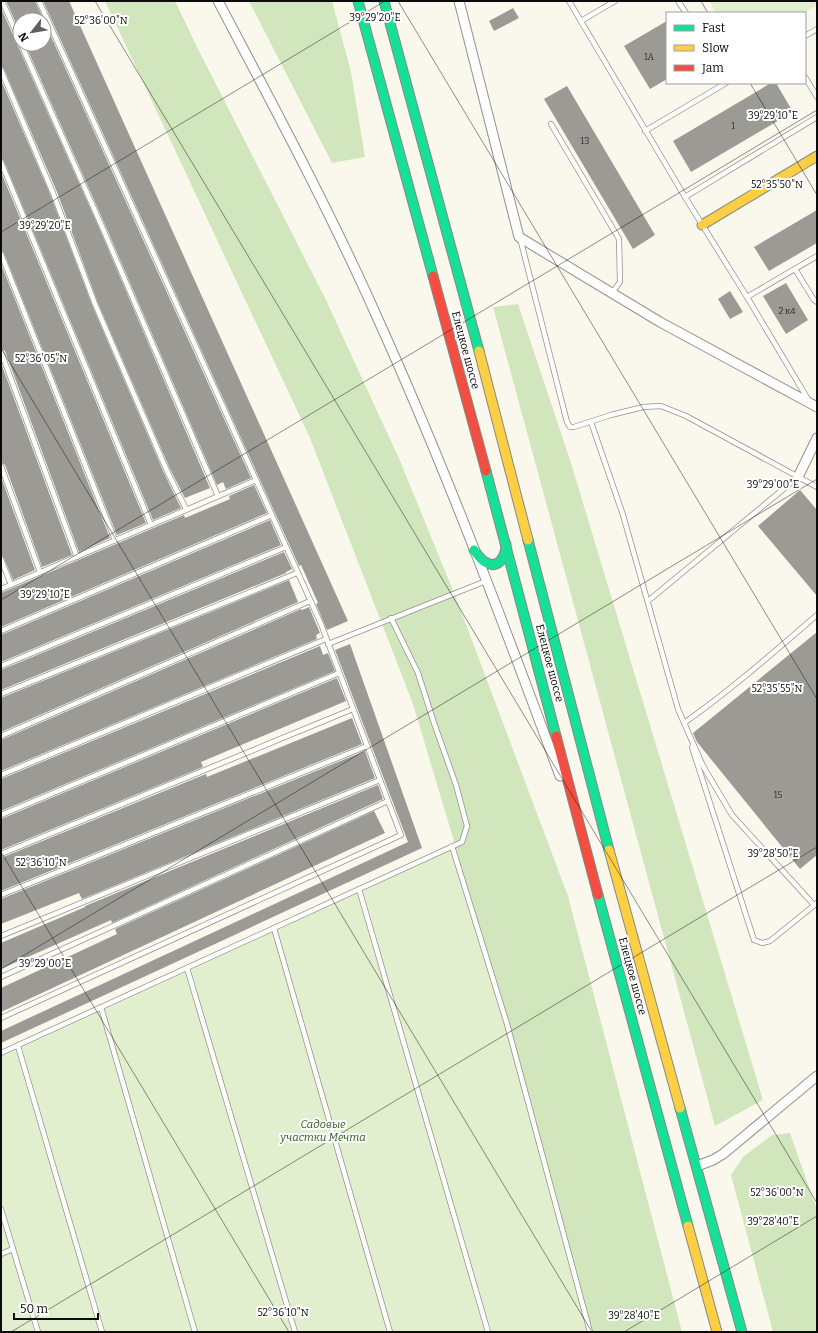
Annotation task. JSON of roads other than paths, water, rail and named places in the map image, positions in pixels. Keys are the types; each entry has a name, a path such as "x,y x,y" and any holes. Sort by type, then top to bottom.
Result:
{"main road":[{"name":"Елецкое шоссе","path":"358,1 506,543 582,835 718,1332"},
{"name":"Елецкое шоссе","path":"384,1 466,302 603,828 742,1332"},
{"path":"702,225 817,156"},
{"path":"474,550 487,564 493,564 500,562 504,557 506,543"}],"street":[{"path":"218,1 304,162 377,316 423,422 504,624 582,835"},
{"path":"459,1 519,237 660,322 814,405"},
{"path":"798,477 817,438"},
{"path":"697,1166 713,1160 723,1154 817,1076"}],"lane":[{"path":"2,1 12,23"},
{"path":"1,1018 401,835 353,708 310,602 39,1"},
{"path":"569,1 685,197 814,405"},
{"path":"581,21 614,1"},
{"path":"678,1 685,12"},
{"path":"806,35 817,29"},
{"path":"25,52 103,229 218,496"},
{"path":"1,70 52,193 95,304 167,471 186,509"},
{"path":"806,79 817,97"},
{"path":"645,130 724,84"},
{"path":"685,197 817,117"},
{"path":"550,124 619,239 620,282 612,293"},
{"path":"1,162 151,525"},
{"path":"519,237 567,422 570,427 643,407 661,406 686,416 817,487"},
{"path":"1,254 115,540"},
{"path":"747,297 817,256"},
{"path":"795,269 814,300 817,302"},
{"path":"1,352 77,557"},
{"path":"591,422 620,508 678,709 703,766 732,815 816,904 770,941 762,943 754,940 684,723"},
{"path":"1,466 40,572"},
{"path":"648,601 798,477"},
{"path":"1,590 256,480"},
{"path":"1,631 272,516"},
{"path":"1,666 286,547"},
{"path":"1,559 11,585"},
{"path":"1,694 297,573"},
{"path":"328,644 486,581"},
{"path":"1,736 310,602"},
{"path":"684,723 704,710 817,615"},
{"path":"1,1053 462,842 467,826 456,785 418,673 391,618"},
{"path":"1,775 326,639"},
{"path":"1,815 339,674"},
{"path":"1,854 353,708"},
{"path":"1,895 367,746"},
{"path":"1,936 380,780"},
{"path":"1,977 388,801"},
{"path":"452,846 506,1024 590,1332"},
{"path":"359,889 488,1332"},
{"path":"274,928 390,1332"},
{"path":"187,968 295,1332"},
{"path":"101,1007 195,1332"},
{"path":"18,1046 102,1332"},
{"path":"1,1209 38,1332"},
{"path":"1,1254 13,1250"}],"park label":[{"name":"Садовые участки Мечта","path":"323,1130"}]}
